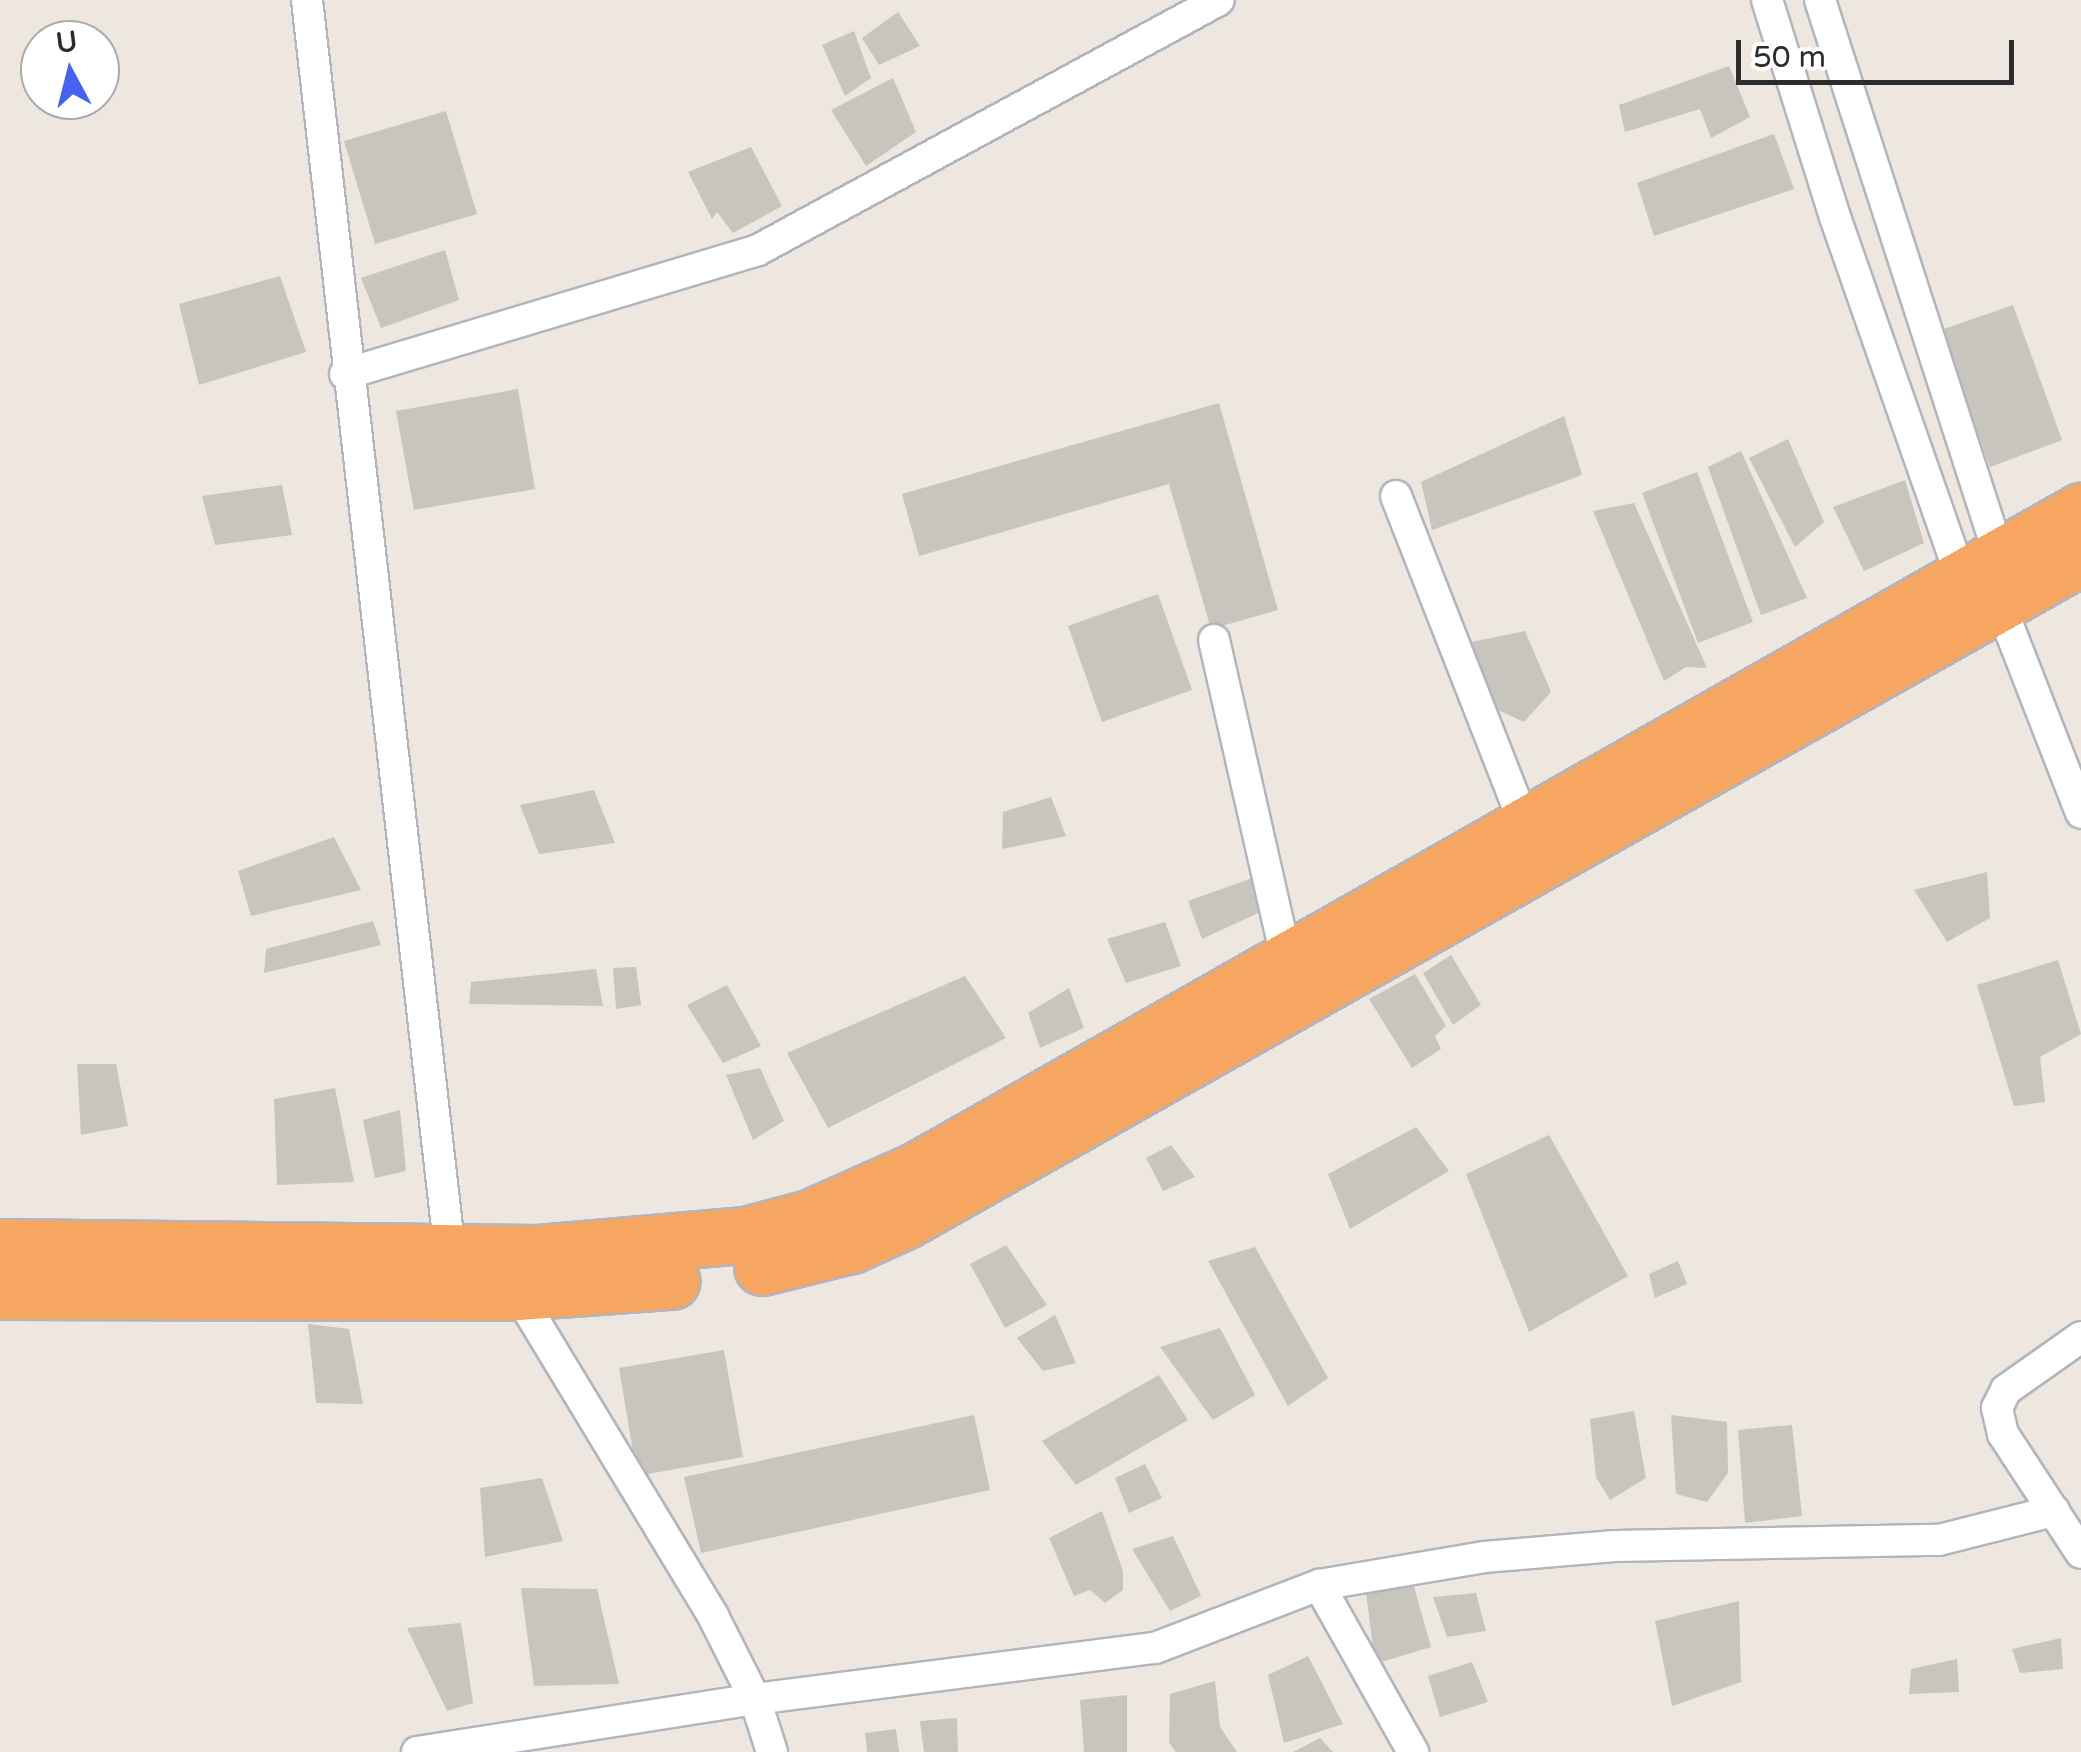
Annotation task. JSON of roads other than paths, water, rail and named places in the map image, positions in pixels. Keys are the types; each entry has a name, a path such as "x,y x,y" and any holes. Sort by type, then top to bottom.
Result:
{"highway":[{"path":"0,1291 517,1292 690,1279 851,1245 1291,980 1987,580 2081,511"},
{"path":"0,1247 450,1254 639,1247 745,1235 809,1218 918,1170 1291,980 1524,823 1987,580 2081,556"}],"street":[{"path":"307,0 345,374 450,1254"},
{"path":"345,374 758,250 1219,0"},
{"path":"1767,0 1835,217 2081,813"},
{"path":"1820,0 1987,580"},
{"path":"1396,496 1524,823"},
{"path":"1214,640 1291,980"},
{"path":"517,1292 712,1616 754,1699 772,1752"},
{"path":"2081,1337 2006,1390 1997,1408 2003,1434 2081,1553"},
{"path":"417,1752 754,1699 1155,1648 1320,1585 1484,1557 1615,1546 1939,1540 2054,1511"},
{"path":"1320,1585 1413,1752"}]}
